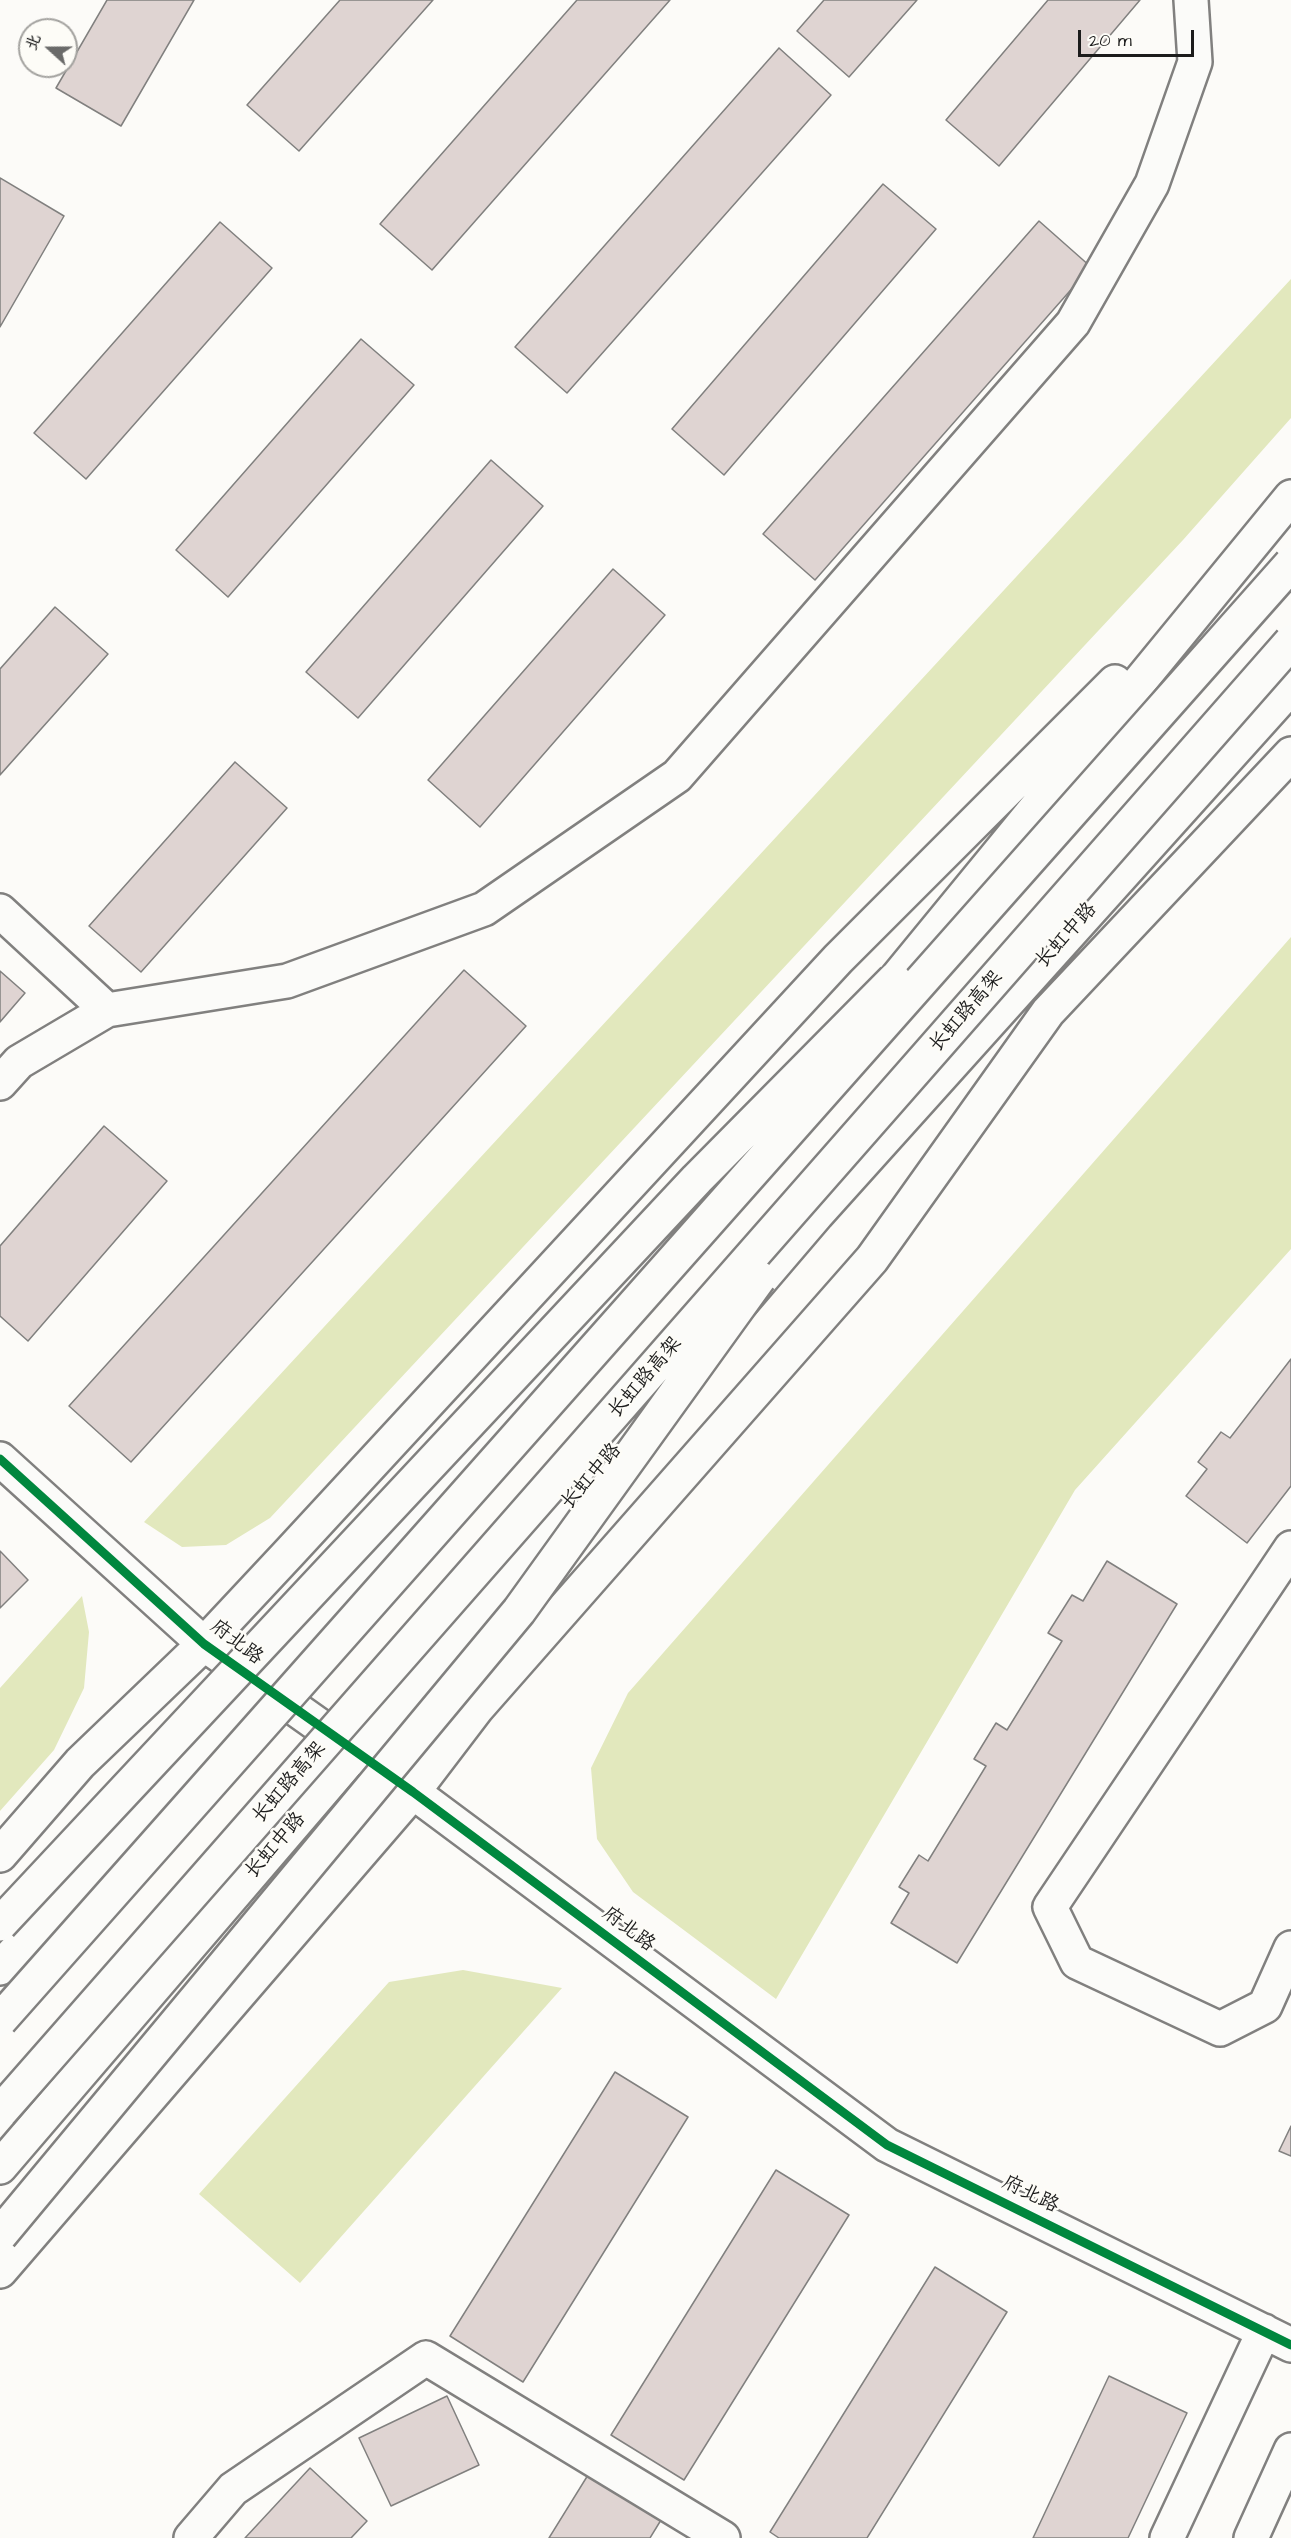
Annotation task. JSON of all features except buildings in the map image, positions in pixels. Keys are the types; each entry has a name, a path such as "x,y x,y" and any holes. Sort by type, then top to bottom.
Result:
{"main road":[{"path":"0,1083 19,1062 107,1010 287,981 484,909 677,776 1073,322 1152,184 1195,62 1191,0"},
{"path":"0,1968 264,1686 878,1001 1291,497"},
{"path":"0,1856 80,1763 204,1644 838,959 1250,547"},
{"path":"0,2020 1291,564"},
{"name":"长虹路高架","path":"0,2112 1291,642"},
{"name":"长虹中路","path":"0,2167 817,1214 1291,687"},
{"path":"0,1924 697,1179 1149,724"},
{"path":"0,2271 413,1792 477,1708 872,1259 1048,1012 1291,754"},
{"path":"0,911 107,1010"},
{"path":"0,2235 519,1611 873,1120"},
{"name":"府北路","path":"0,1459 204,1644 413,1792 887,2145 1277,2338"},
{"path":"1291,1548 1050,1907 1077,1962 1220,2030 1265,2007 1291,1948"},
{"path":"1167,2538 1277,2338"},
{"path":"191,2538 233,2489 426,2358 723,2538"},
{"path":"1251,2538 1291,2450"}],"green space":[{"path":"1291,279 1291,418 1183,540 270,1518 226,1545 182,1547 144,1522"},
{"path":"1291,937 1291,1249 1075,1490 776,1999 633,1892 597,1839 591,1768 628,1693"},
{"path":"82,1596 89,1632 84,1688 54,1750 0,1811 0,1688"},
{"path":"463,1970 562,1988 300,2283 199,2194 389,1982"}],"cycle path":[{"path":"0,1459 204,1644 413,1792 887,2145 1291,2345"}]}
